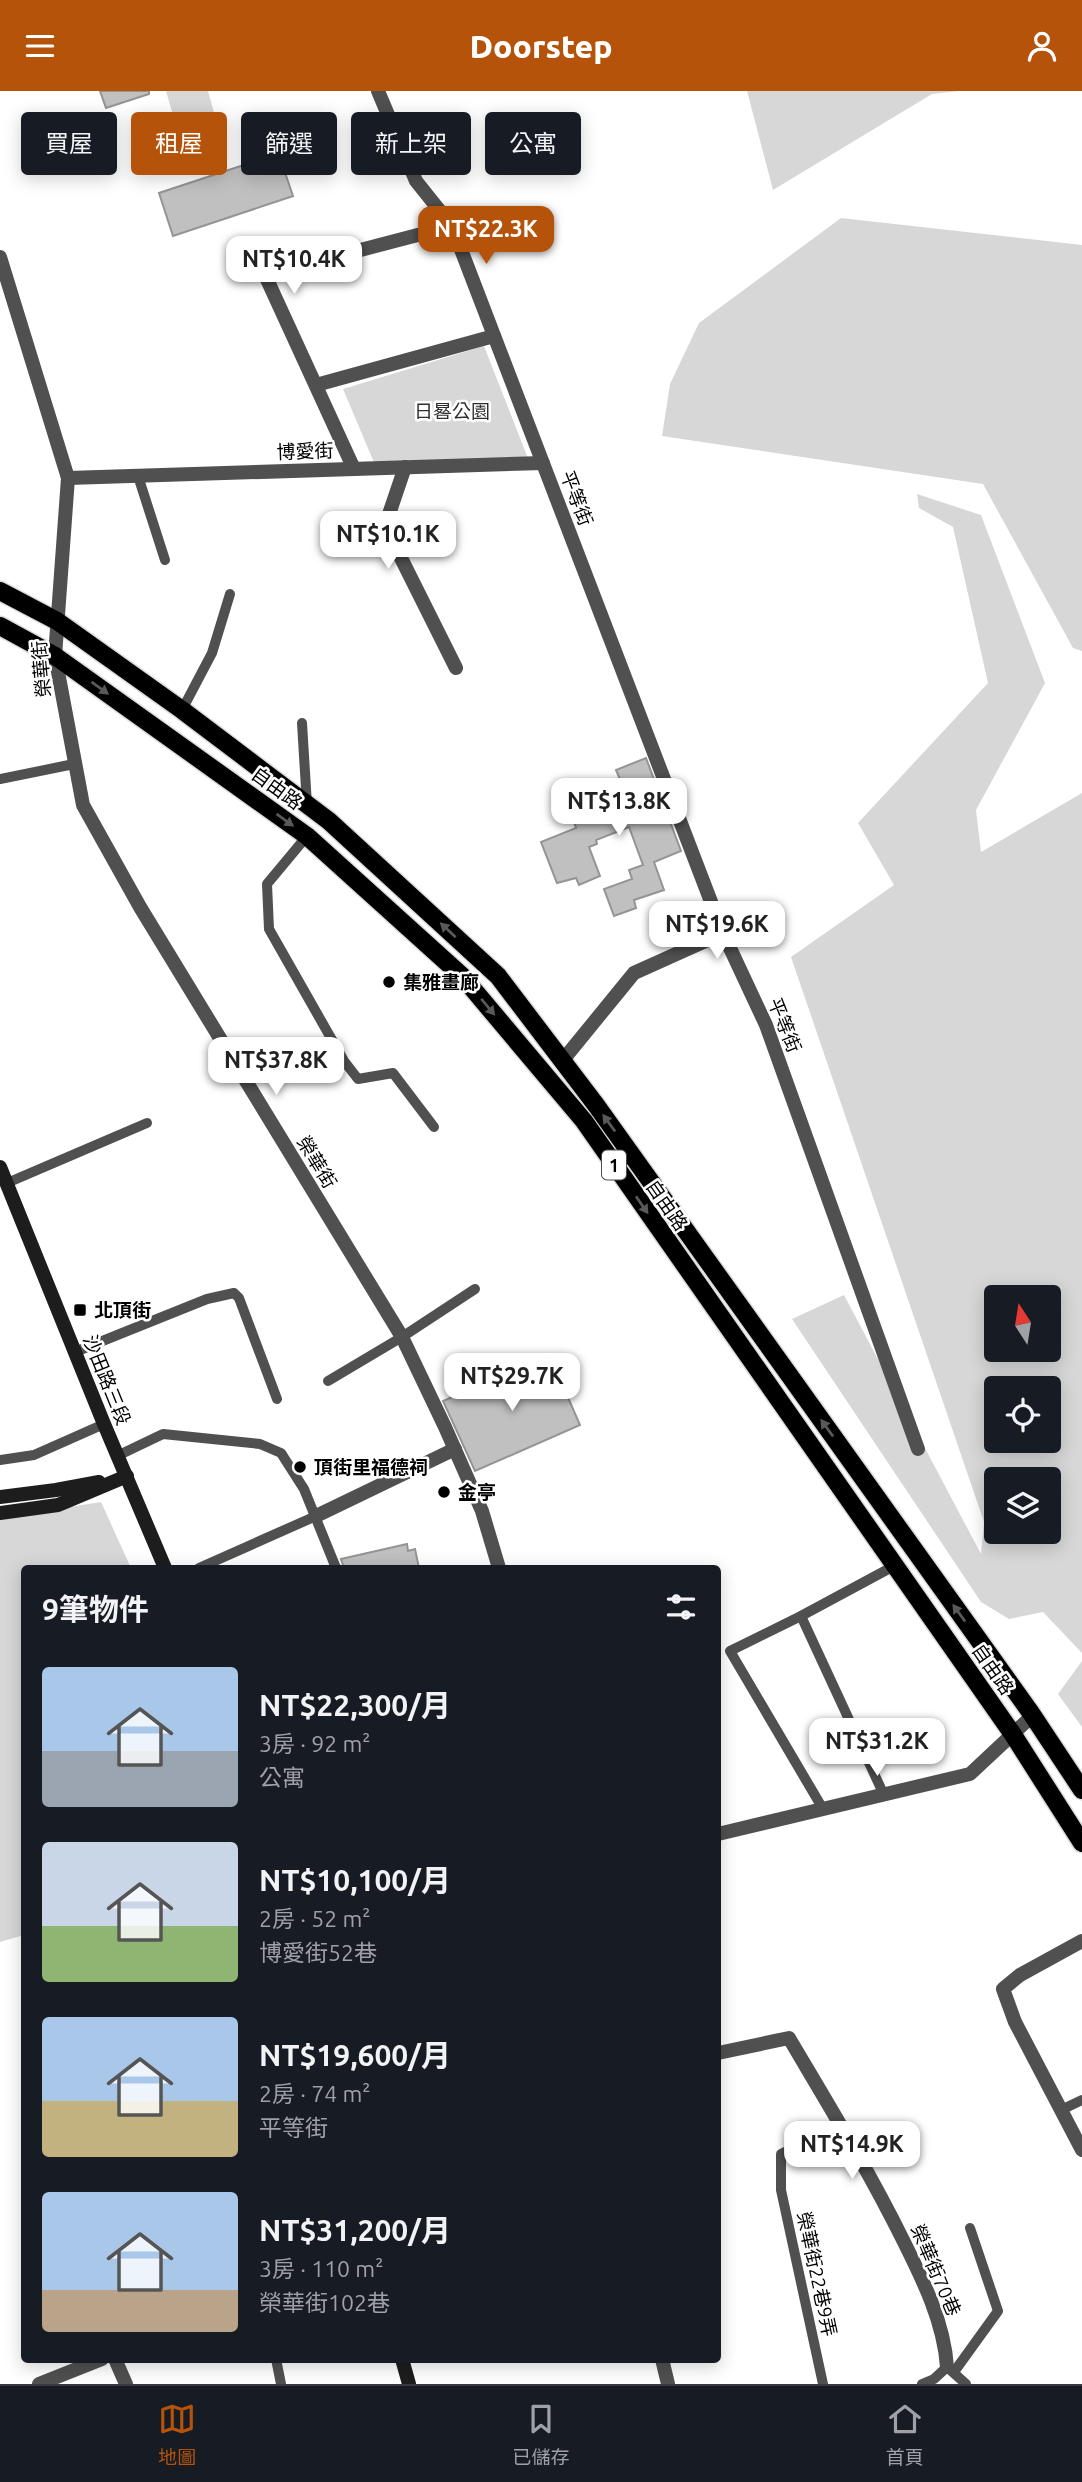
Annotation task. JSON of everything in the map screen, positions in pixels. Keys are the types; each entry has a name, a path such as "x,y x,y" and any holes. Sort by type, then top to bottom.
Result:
{"main road":[{"name":"自由路","path":"0,591 57,621 182,710 307,805 358,847 498,976 563,1060 1032,1716 1082,1790"},
{"name":"自由路","path":"0,626 55,656 307,836 462,976 584,1121 1013,1733 1082,1843"},
{"path":"338,864 358,847"}],"street":[{"name":"平等街","path":"378,91 416,181 452,226 723,933 766,1025 918,1449"},
{"path":"354,469 265,275 452,226"},
{"path":"0,257 3,278 68,478"},
{"path":"316,385 494,336"},
{"name":"博愛街","path":"68,478 543,463"},
{"path":"405,467 385,526 456,668"},
{"name":"榮華街","path":"68,478 55,656 83,805 140,907 402,1337 482,1511 498,1565"},
{"path":"563,1060 634,973 723,933"},
{"name":"沙田路三段","path":"0,1167 164,1565"},
{"path":"316,1516 455,1449"},
{"path":"0,1497 56,1490 127,1476"},
{"path":"0,1513 58,1506 127,1476"},
{"path":"721,1833 970,1774 1032,1716"},
{"path":"1082,1941 1020,1975 1003,1989 1015,2022 1082,2150"},
{"name":"榮華街70巷","path":"721,2052 789,2038 841,2125 915,2263 945,2342 951,2369"},
{"path":"39,2384 92,2363"},
{"path":"117,2363 126,2384"},
{"path":"403,2363 409,2384"},
{"path":"663,2363 668,2384"}],"lane":[{"path":"138,475 165,560"},
{"path":"182,710 212,653 230,594"},
{"path":"302,723 307,805"},
{"path":"0,779 74,764"},
{"path":"307,836 267,884 269,929 344,1062 358,1079 393,1073 434,1127"},
{"path":"7,1183 147,1123"},
{"path":"328,1381 475,1289"},
{"path":"75,1352 207,1299 234,1293 239,1299 277,1399"},
{"path":"0,1460 34,1455 104,1424"},
{"path":"117,1455 163,1434 260,1444 281,1453 304,1489 335,1565"},
{"path":"206,1565 316,1516"},
{"path":"823,1809 730,1651 894,1566"},
{"path":"801,1616 884,1795"},
{"path":"1061,2110 1082,2100"},
{"name":"榮華街22巷9弄","path":"823,2384 780,2190 781,2154 841,2125"},
{"path":"922,2384 951,2369 998,2311 970,2228"},
{"path":"277,2363 281,2384"},
{"path":"951,2369 966,2384"}],"green space":[{"path":"166,91 208,91 214,112 172,112"},
{"path":"747,91 959,91 932,94 773,190"},
{"path":"841,218 1082,245 1082,651 1073,648 983,484 662,436 670,384 699,323"},
{"name":"日晷公園","path":"484,346 529,461 376,467 343,389"},
{"path":"917,494 981,515 1045,683 976,810 981,852 1082,793 1082,1653 1043,1612 1009,1619 981,1602 792,1319 844,1295 981,1554 984,1522 791,957 894,885 858,823 988,683 953,527 919,508"},
{"path":"101,1502 130,1565 21,1565 21,1936 0,1942 0,1518"},
{"path":"1082,1661 1082,1727 1058,1694"}],"building":[{"path":"100,91 149,91 149,94 106,108"},
{"path":"241,166 241,175 286,175 293,196 173,236 159,193 214,175 227,175 227,171"},
{"path":"646,758 681,851 654,862 664,890 634,900 636,908 614,916 604,889 632,879 629,870 643,865 629,827 596,840 597,844 589,847 600,876 579,885 576,878 557,883 541,842 576,828 573,819 611,804 609,800 614,798 611,788 622,784 616,770"},
{"path":"549,1354 580,1425 475,1471 443,1401"},
{"path":"407,1544 408,1551 415,1549 418,1565 343,1565 341,1559"}],"place":[{"name":"集雅畫廊","path":"389,982"},
{"name":"北頂街","path":"80,1310"},
{"name":"頂街里福德祠","path":"300,1467"},
{"name":"金亭","path":"444,1492"}]}
